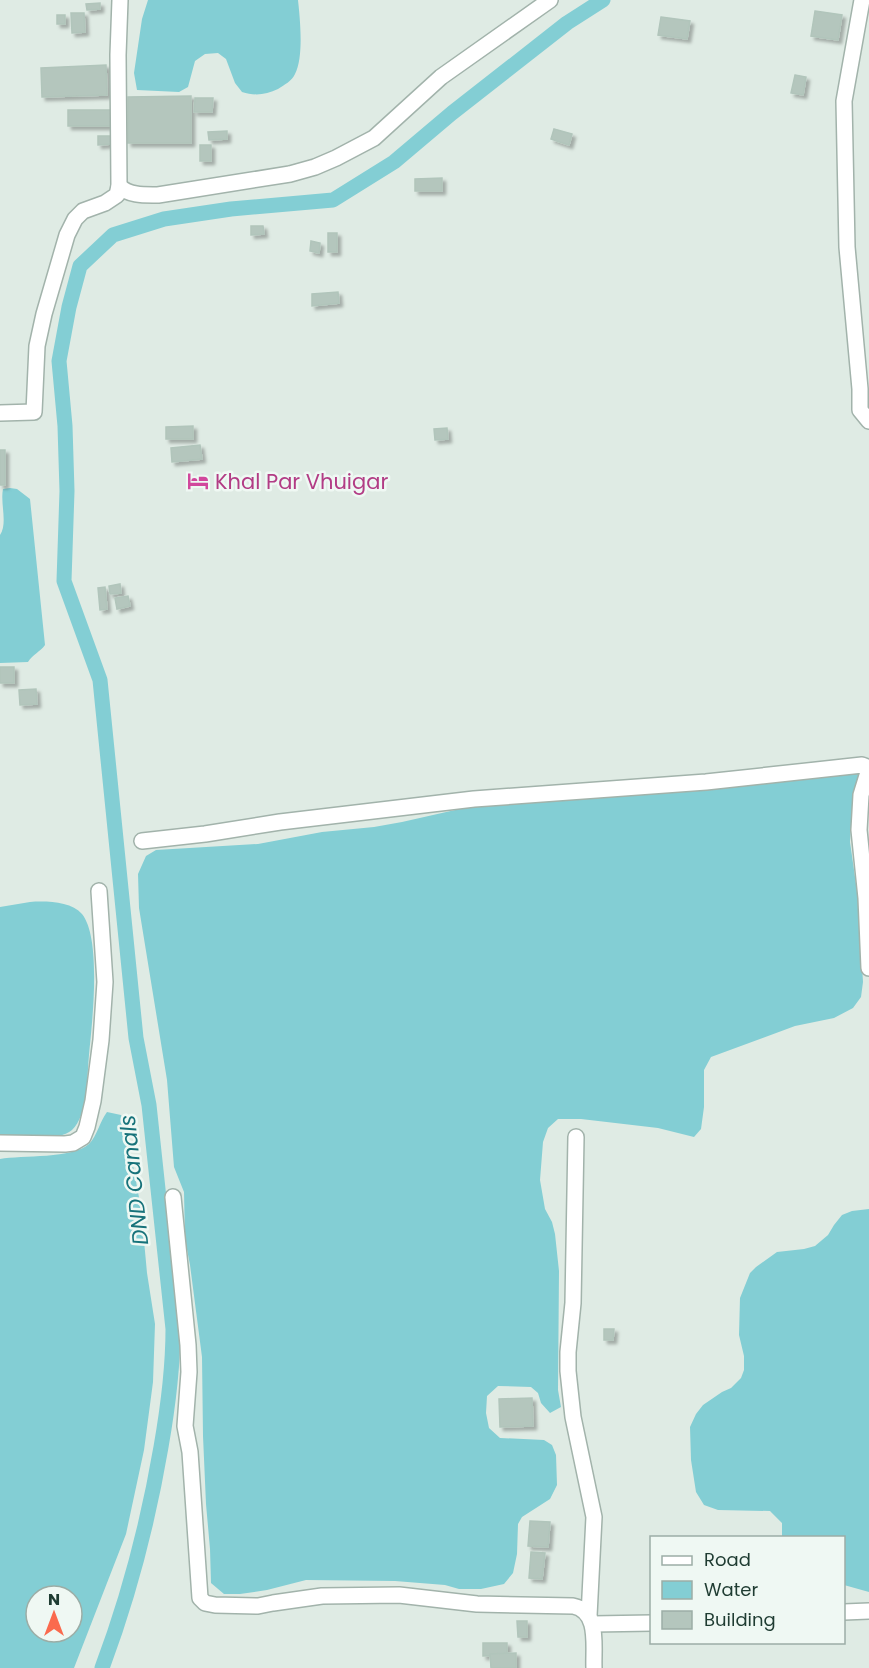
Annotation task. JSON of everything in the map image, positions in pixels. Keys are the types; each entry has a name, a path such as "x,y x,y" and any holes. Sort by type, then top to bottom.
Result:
{"street":[{"path":"0,414 34,412 37,346 67,235 75,219 83,211 105,203 117,195 119,186 120,0"},
{"path":"119,186 125,191 143,195 158,195 290,174 326,162 374,138 441,77 549,0"},
{"path":"862,0 844,112 847,247 860,410 869,421"},
{"path":"142,841 474,799 706,782 862,765 869,769 861,795 860,830 869,968"},
{"path":"0,1143 65,1144 73,1143 83,1137 93,1101 101,1040 105,982 99,891"},
{"path":"576,1137 573,1303 568,1371 573,1418 594,1517 591,1620 594,1668"},
{"path":"173,1197 188,1345 189,1372 185,1426 190,1452 200,1598 205,1603 215,1605 258,1606 322,1596 399,1595 477,1604 573,1606 585,1611 591,1620"},
{"path":"845,1612 869,1611"},
{"path":"591,1620 650,1623"}],"water":[{"path":"148,0 298,0 300,58 295,74 288,83 274,91 264,94 246,93 242,92 235,83 226,59 218,53 205,54 195,61 188,87 179,92 137,90 134,73 142,19"},
{"path":"3,489 17,489 30,499 45,645 28,662 0,663 0,535 4,519"},
{"path":"861,769 852,809 850,842 858,898 863,982 861,997 853,1008 834,1018 795,1026 711,1057 704,1070 704,1107 701,1129 694,1137 658,1128 581,1119 558,1119 548,1128 543,1142 540,1180 545,1209 555,1234 559,1271 558,1390 561,1407 550,1413 541,1403 538,1393 531,1387 498,1386 487,1396 486,1413 489,1428 500,1438 544,1440 552,1445 556,1455 557,1485 550,1499 522,1517 518,1524 517,1554 513,1573 504,1584 481,1589 459,1589 445,1585 395,1581 306,1580 267,1590 224,1594 211,1583 203,1436 202,1357 185,1239 184,1192 174,1167 167,1080 139,908 138,874 146,856 156,850 258,844 322,832 374,827 495,801"},
{"path":"30,902 65,904 82,914 88,926 94,961 93,1003 84,1105 77,1124 72,1130 48,1138 0,1135 0,907"},
{"name":"DND Canals","path":"107,1112 121,1115 125,1123 141,1208 147,1273 155,1324 153,1382 144,1450 126,1534 84,1642 84,1584 24,1584 24,1644 83,1644 74,1668 0,1668 0,1159 71,1152 89,1144"},
{"path":"869,1209 869,1592 845,1585 845,1536 782,1536 782,1523 770,1511 718,1510 704,1505 696,1492 691,1460 690,1427 696,1414 703,1405 731,1388 741,1378 744,1370 744,1356 739,1335 740,1298 750,1273 777,1252 815,1246 828,1235 842,1215"}],"building":[{"path":"100,3 100,9 87,10 86,4"},
{"path":"815,11 842,15 838,40 811,36"},
{"path":"71,13 84,13 85,32 72,33"},
{"path":"57,15 65,15 65,24 57,24"},
{"path":"661,17 690,21 687,39 658,35"},
{"path":"106,65 107,95 42,97 41,68"},
{"path":"795,75 806,77 803,95 791,93"},
{"path":"191,96 191,143 128,143 128,97"},
{"path":"195,98 213,98 212,112 194,112"},
{"path":"68,110 112,110 112,126 68,126"},
{"path":"554,129 572,134 569,145 551,139"},
{"path":"227,131 227,139 209,140 208,132"},
{"path":"98,136 111,136 112,144 98,145"},
{"path":"200,145 211,145 211,161 200,161"},
{"path":"442,178 442,191 415,191 415,179"},
{"path":"251,226 263,226 264,234 251,235"},
{"path":"328,233 337,233 337,252 328,252"},
{"path":"311,241 320,243 319,253 310,251"},
{"path":"338,292 339,303 312,306 312,294"},
{"path":"193,426 193,439 166,439 166,427"},
{"path":"447,428 448,439 435,440 434,429"},
{"path":"200,445 202,459 172,462 171,448"},
{"path":"0,450 5,450 5,485 0,485"},
{"path":"120,584 121,593 110,594 109,586"},
{"path":"105,587 107,609 100,610 98,588"},
{"path":"128,596 130,606 117,609 115,598"},
{"path":"0,667 14,667 14,683 0,683"},
{"path":"36,689 37,704 20,705 19,690"},
{"path":"604,1329 614,1329 613,1340 604,1340"},
{"path":"532,1398 533,1426 500,1427 499,1399"},
{"path":"530,1521 550,1522 548,1547 528,1546"},
{"path":"531,1552 545,1553 542,1579 529,1578"},
{"path":"517,1621 527,1621 527,1637 518,1637"},
{"path":"483,1643 507,1643 507,1655 483,1656"},
{"path":"516,1653 516,1668 491,1668 490,1654"}],"waterway":[{"name":"DND Canals","path":"102,1668 137,1559 150,1503 168,1403 173,1329 149,1105 136,1038 100,680 64,581 67,491 65,426 59,361 69,307 80,266 113,235 164,219 231,209 333,200 394,162 452,113 567,23 603,0"}],"place":[{"name":"Khal Par Vhuigar","path":"198,481"}]}
